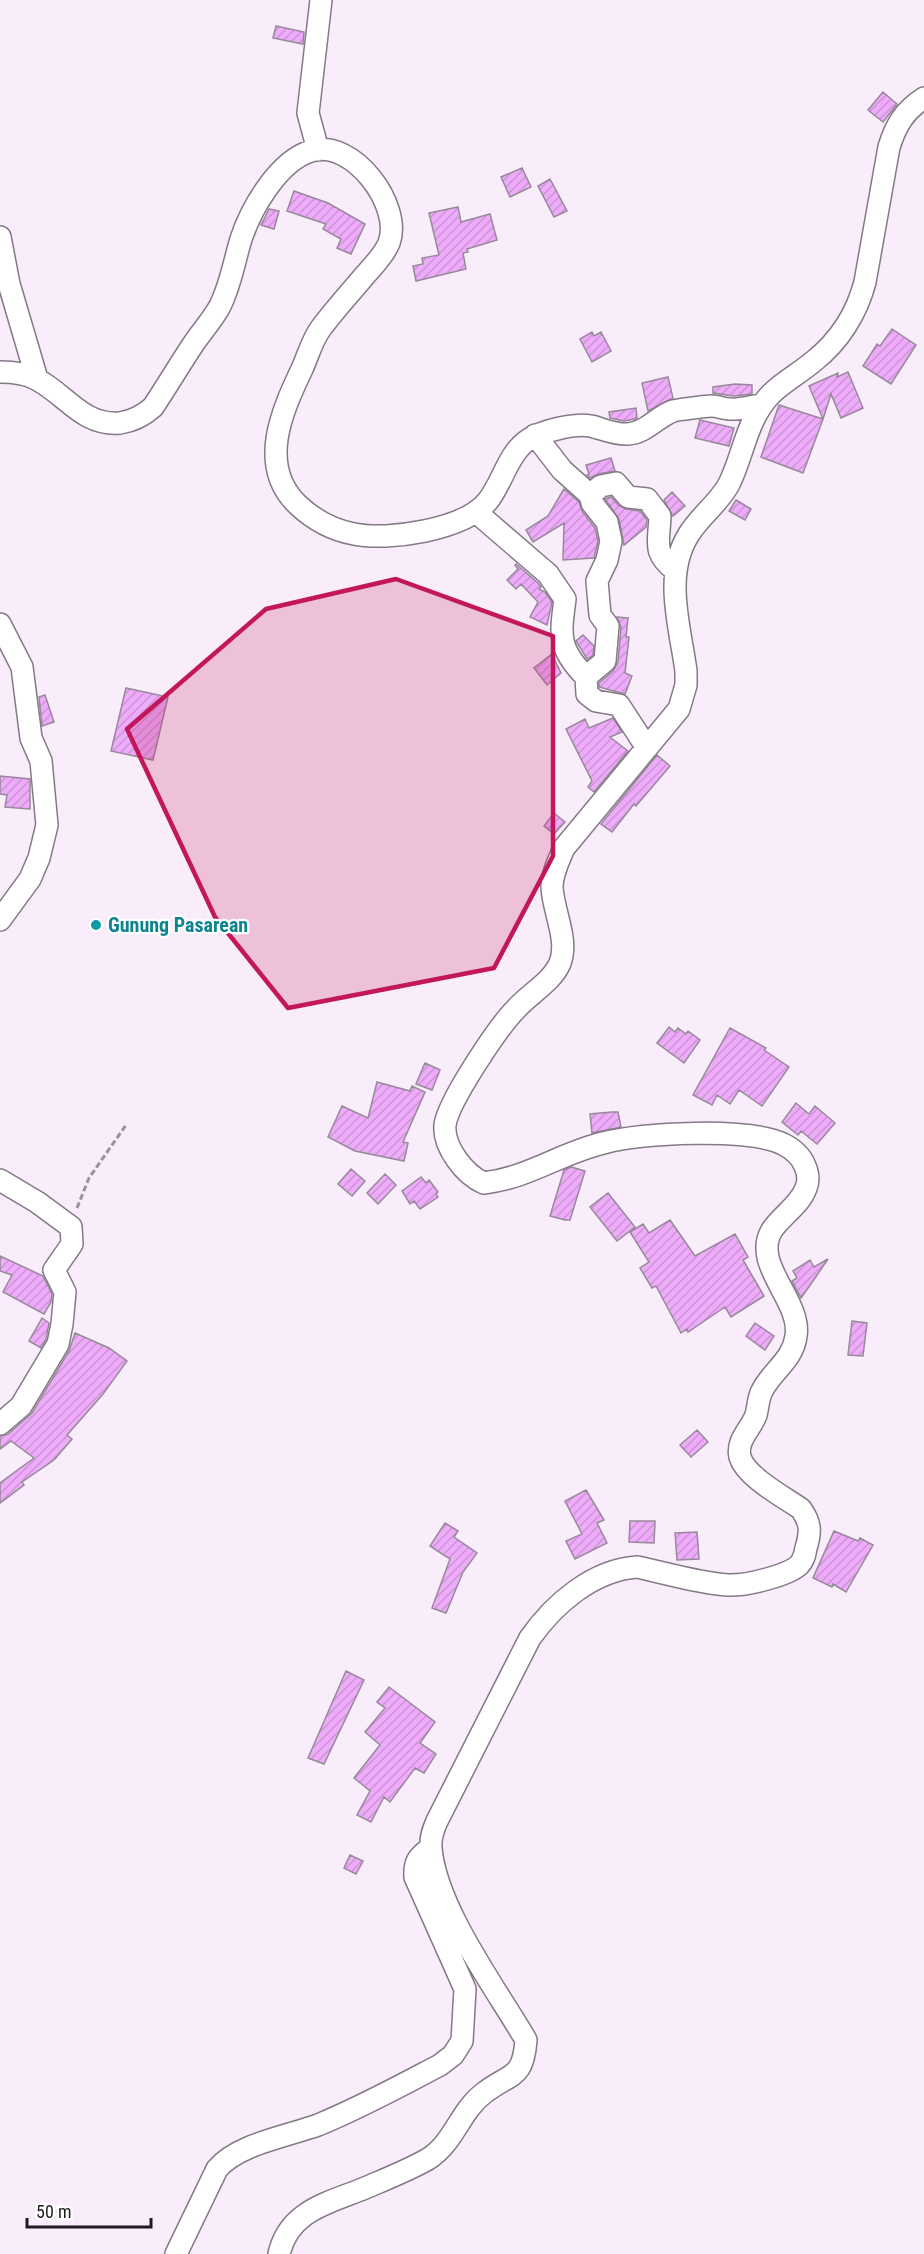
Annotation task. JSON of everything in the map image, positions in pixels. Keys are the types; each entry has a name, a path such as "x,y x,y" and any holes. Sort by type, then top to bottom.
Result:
{"street":[{"path":"318,150 308,113 321,0"},
{"path":"279,2254 282,2240 308,2212 428,2159 443,2147 462,2115 483,2094 515,2074 524,2061 526,2040 453,1916 438,1881 431,1846 432,1834 437,1821 530,1638 541,1622 580,1588 606,1574 626,1568 637,1567 726,1585 742,1584 789,1572 804,1558 810,1533 809,1521 801,1509 747,1470 740,1453 742,1438 756,1416 761,1393 789,1357 796,1338 797,1323 769,1262 767,1248 773,1229 794,1207 806,1188 808,1172 800,1156 782,1144 754,1136 730,1134 654,1136 601,1143 504,1181 483,1183 467,1173 450,1145 445,1128 447,1117 475,1065 503,1023 554,973 560,961 562,945 552,888 555,871 564,848 679,710 686,685 675,599 678,557 689,534 727,486 736,468 744,439 762,405 783,384 828,349 845,328 856,308 865,282 888,147 896,126 915,104 924,98"},
{"path":"0,372 22,374 37,379 81,413 101,422 127,422 144,415 153,407 218,311 234,270 241,240 252,214 266,191 288,164 298,156 325,149 341,154 366,173 375,184 389,210 392,227 386,250 318,333 283,409 277,438 281,480 292,499 312,517 329,527 355,534 382,536 440,528 455,523 476,512 493,494 516,451 535,435 586,425 628,434 638,432 675,410 712,406 730,410 762,405"},
{"path":"0,237 9,284 37,379"},
{"path":"535,435 562,471 590,495 592,503 608,522 611,541 607,560 597,581 600,615 608,626 606,661 586,677"},
{"path":"590,495 601,486 616,483 627,497 647,499 660,516 658,544 662,561 676,571"},
{"path":"476,512 548,574 565,599 560,634 575,666 586,677 587,694 596,701 619,705 647,748"},
{"path":"0,624 22,667 31,738 41,760 46,825 39,858 30,879 0,920"},
{"path":"0,1180 37,1202 72,1227 72,1244 54,1270 65,1292 58,1344 21,1406 0,1424"},
{"path":"176,2254 217,2169 227,2159 249,2148 319,2124 364,2105 447,2061 458,2049 464,2029 465,1989 416,1877 414,1866 431,1846"}],"path":[{"path":"72,1227 89,1178 126,1125"}],"highlighted area":[{"path":"396,579 553,636 553,856 494,968 288,1008 215,917 127,729 266,609"}],"building":[{"path":"276,26 304,32 303,44 273,38"},
{"path":"883,92 897,104 883,122 868,110"},
{"path":"522,168 531,187 510,197 501,177"},
{"path":"550,179 567,211 554,217 538,186"},
{"path":"294,191 328,203 365,224 351,254 337,248 341,239 323,229 326,224 287,211"},
{"path":"458,207 461,222 490,214 497,240 467,249 468,252 463,253 466,269 416,281 413,266 423,264 422,258 439,255 429,213"},
{"path":"269,209 279,211 274,229 261,225"},
{"path":"892,329 916,345 891,384 863,366 877,344 880,346"},
{"path":"592,332 594,336 601,332 611,351 592,362 580,339"},
{"path":"848,372 863,408 841,418 831,394 823,419 809,386 838,373 837,377"},
{"path":"668,377 673,398 648,411 642,383"},
{"path":"735,384 752,385 752,394 734,396 713,393 713,387"},
{"path":"779,405 823,419 803,473 761,457"},
{"path":"636,408 637,418 635,419 624,421 610,418 609,412"},
{"path":"700,420 734,428 729,446 695,438"},
{"path":"611,458 615,471 590,478 587,475 589,474 586,465"},
{"path":"564,489 579,502 582,511 595,528 598,541 594,558 563,560 564,523 533,542 526,530 548,516"},
{"path":"672,492 685,506 673,516 664,500"},
{"path":"611,497 618,505 626,509 640,511 647,520 646,527 624,545 619,519 605,499"},
{"path":"736,500 751,509 745,520 729,511"},
{"path":"516,564 538,583 541,587 539,589 545,592 552,602 547,625 530,617 538,602 521,584 516,589 507,580 518,569"},
{"path":"617,617 628,618 626,637 629,637 625,673 632,676 625,694 599,687 599,683 613,671 618,662 621,627"},
{"path":"583,635 594,646 593,655 587,659 576,641"},
{"path":"552,654 561,673 547,685 534,668"},
{"path":"126,688 168,697 153,760 111,751"},
{"path":"45,695 54,722 42,726 39,697"},
{"path":"613,718 622,732 610,737 628,751 594,792 588,787 592,781 566,729 585,719 589,728"},
{"path":"657,755 670,766 636,806 634,804 612,832 601,824"},
{"path":"0,776 30,779 30,809 5,807 7,795 0,794"},
{"path":"554,813 565,822 554,834 544,826"},
{"path":"669,1027 675,1032 678,1028 686,1034 688,1031 700,1040 684,1063 657,1043"},
{"path":"730,1028 766,1048 764,1050 789,1067 762,1106 739,1090 730,1104 717,1095 712,1105 693,1095"},
{"path":"425,1063 440,1070 432,1090 416,1084"},
{"path":"377,1082 410,1091 412,1086 425,1092 403,1142 408,1143 404,1161 355,1151 328,1137 342,1106 368,1118"},
{"path":"796,1103 809,1114 815,1106 835,1123 817,1144 801,1131 798,1135 782,1122"},
{"path":"618,1112 621,1127 592,1133 590,1114"},
{"path":"571,1167 585,1171 570,1220 565,1220 550,1216 564,1170"},
{"path":"351,1169 365,1181 352,1196 338,1184"},
{"path":"385,1174 396,1185 378,1204 367,1193"},
{"path":"421,1177 426,1183 429,1180 438,1192 436,1194 438,1197 420,1209 414,1201 410,1204 402,1191"},
{"path":"608,1193 635,1227 617,1241 590,1207"},
{"path":"670,1220 695,1256 735,1234 748,1257 743,1260 764,1296 731,1317 725,1307 688,1332 687,1329 681,1333 656,1286 652,1288 640,1268 649,1262 630,1232 643,1224 649,1233"},
{"path":"0,1256 43,1276 52,1294 51,1302 44,1314 3,1292 12,1275 0,1271"},
{"path":"828,1259 801,1298 792,1281 797,1278 793,1271 810,1260 814,1267"},
{"path":"42,1318 49,1323 46,1339 41,1348 29,1341"},
{"path":"852,1321 867,1323 863,1356 848,1355"},
{"path":"755,1323 774,1336 765,1350 746,1336"},
{"path":"75,1333 109,1348 127,1361 103,1394 67,1435 72,1439 54,1460 22,1482 24,1485 0,1503 0,1483 34,1458 11,1441 0,1449 0,1436 8,1434 32,1413 69,1351"},
{"path":"697,1430 708,1442 691,1457 680,1445"},
{"path":"586,1490 604,1520 597,1523 607,1543 575,1559 566,1541 582,1534 565,1501"},
{"path":"630,1521 655,1521 654,1543 629,1542"},
{"path":"445,1523 458,1531 454,1537 477,1553 463,1572 446,1613 432,1608 450,1559 430,1546"},
{"path":"834,1531 858,1541 860,1538 873,1545 846,1592 833,1584 832,1587 813,1578"},
{"path":"697,1532 699,1559 677,1560 675,1533"},
{"path":"346,1671 364,1680 324,1764 308,1758"},
{"path":"389,1687 435,1722 420,1743 436,1754 424,1773 415,1768 390,1802 384,1797 371,1822 357,1815 370,1791 354,1778 380,1745 365,1732 385,1708 377,1702"},
{"path":"350,1855 363,1861 356,1874 344,1868"}],"place":[{"name":"Gunung Pasarean","path":"96,925"}]}
